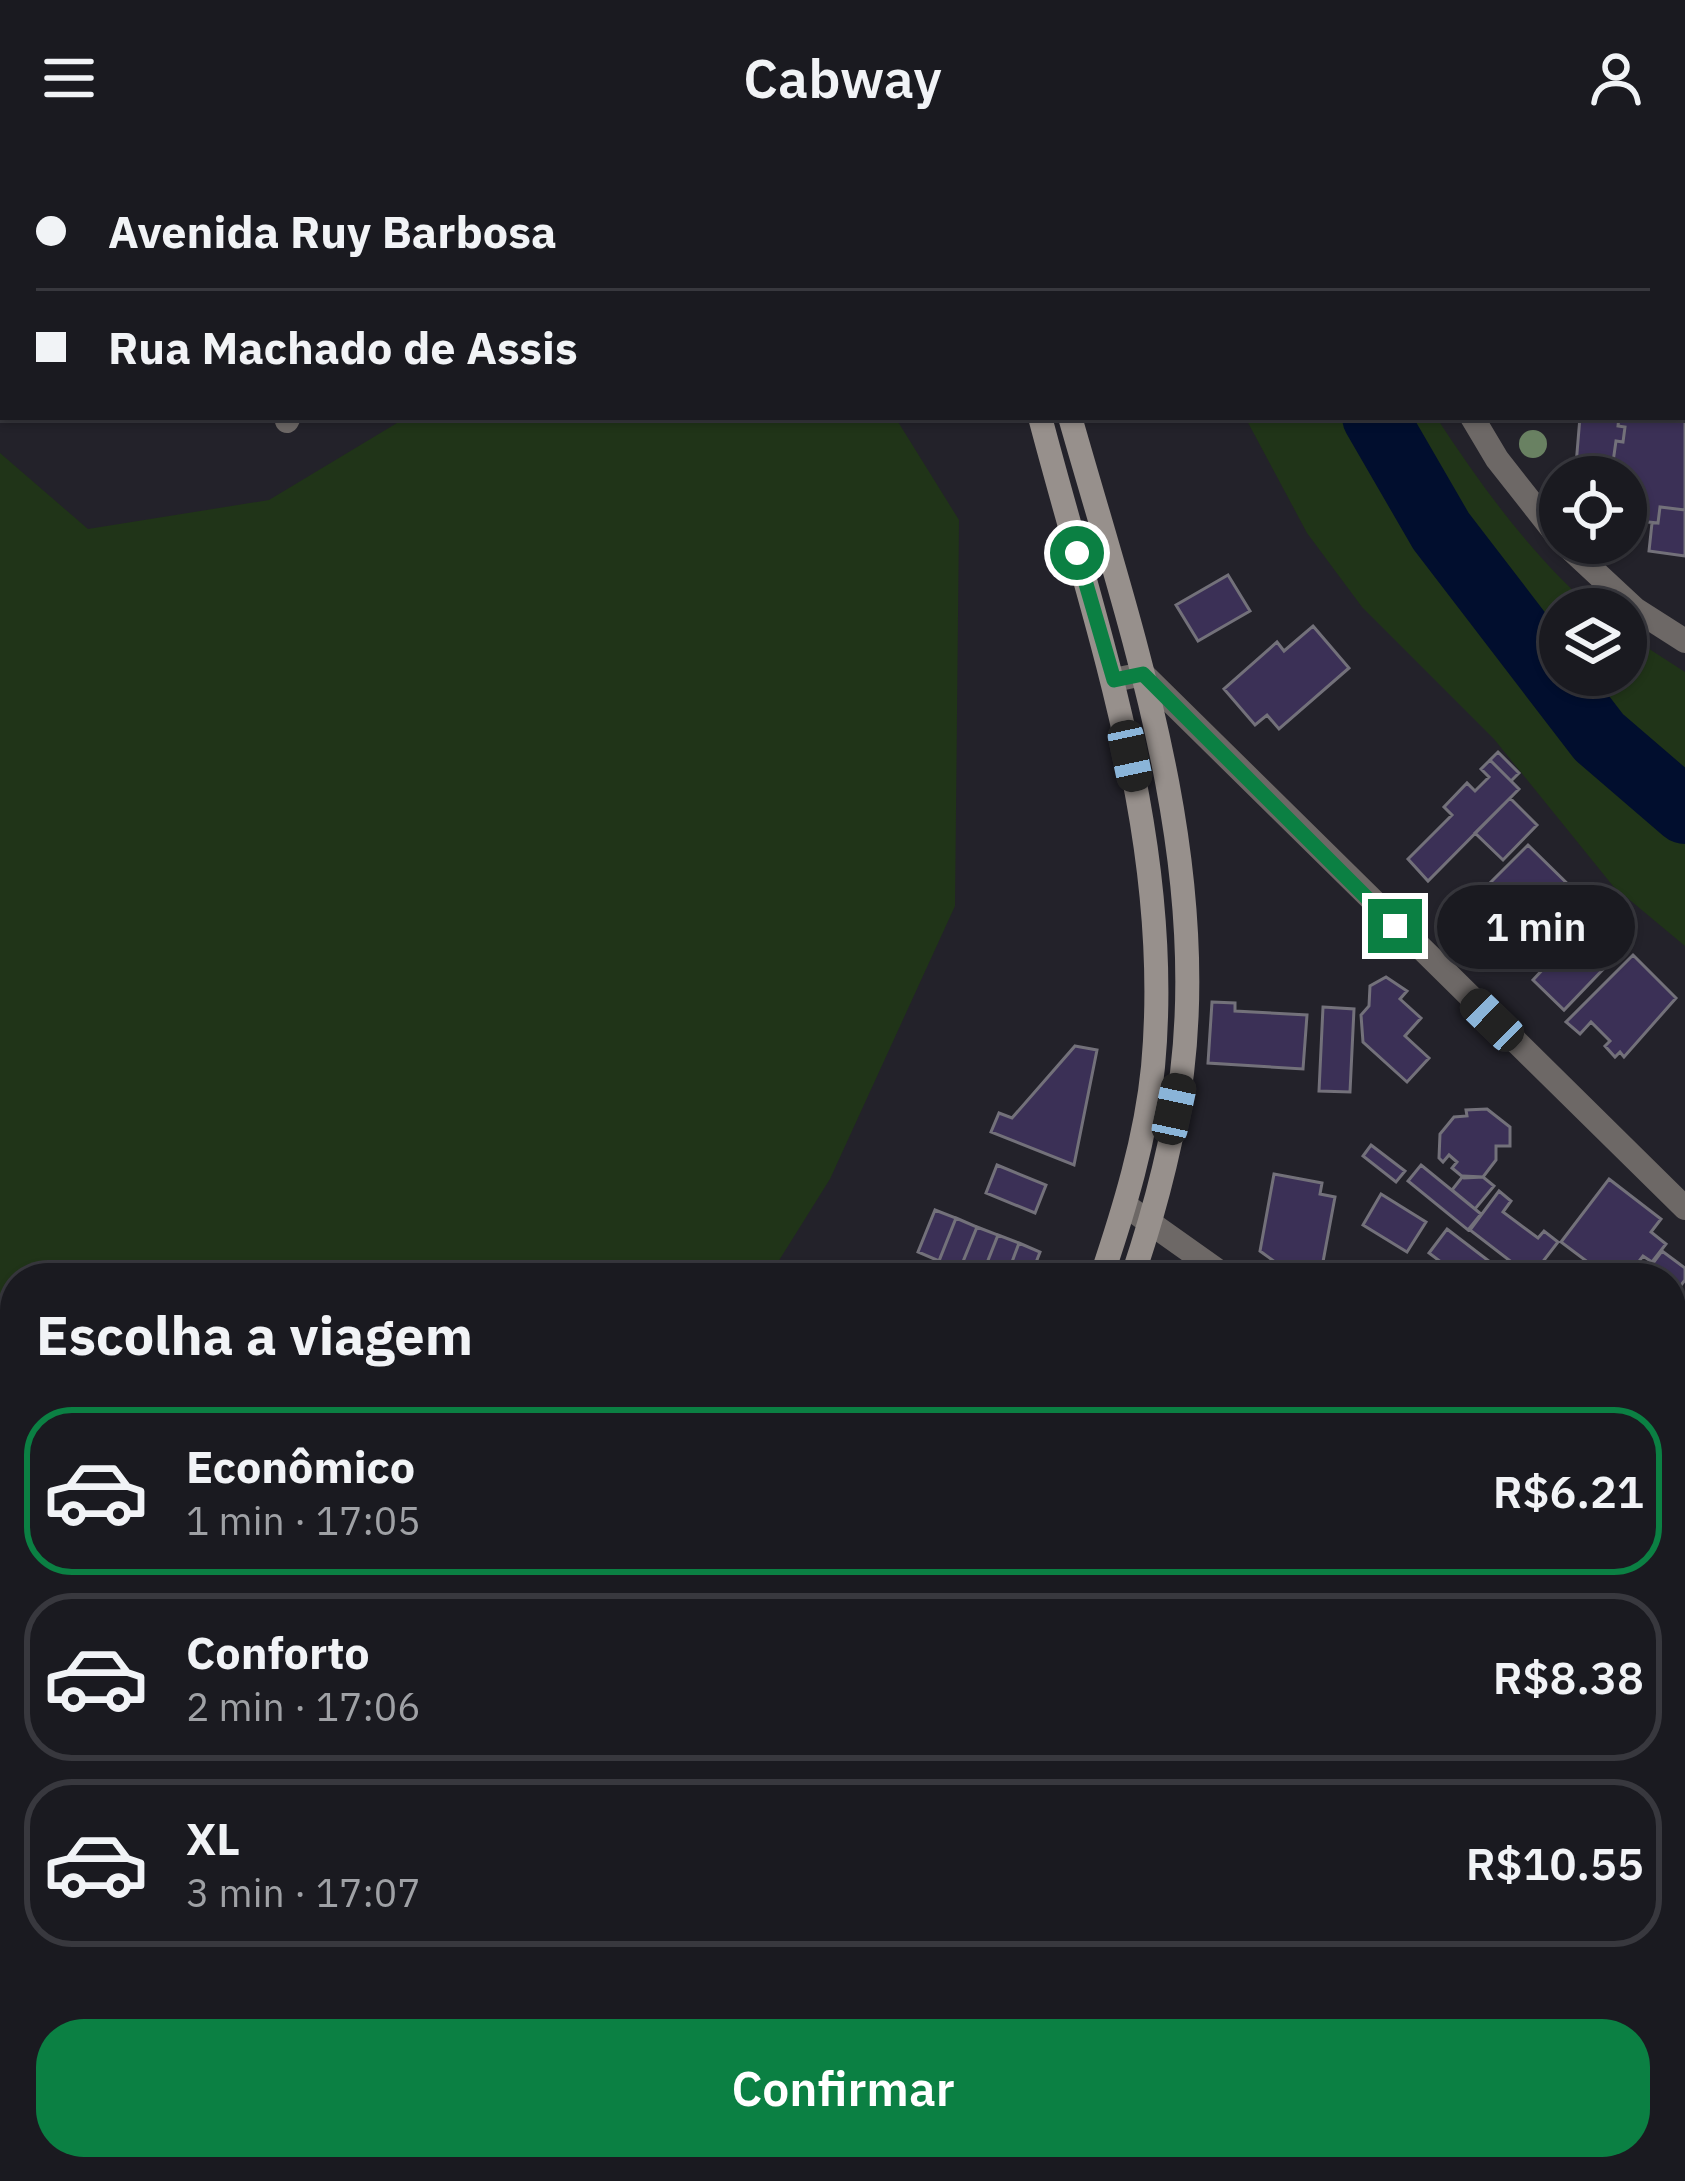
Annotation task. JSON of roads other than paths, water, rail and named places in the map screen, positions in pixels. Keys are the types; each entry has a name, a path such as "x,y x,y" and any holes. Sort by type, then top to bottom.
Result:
{"main road":[{"path":"1041,420 1114,680 1146,832 1156,950 1153,1069 1126,1205 1105,1263"},
{"path":"1071,420 1143,674 1176,828 1186,950 1182,1073 1151,1220 1137,1263"}],"street":[{"path":"1474,420 1497,459 1539,512"},
{"path":"1587,564 1636,609 1685,641"},
{"path":"1114,680 1143,674 1685,1208"},
{"path":"1126,1205 1208,1263"}],"waterway":[{"path":"1377,420 1441,531 1599,737 1685,811"}]}
